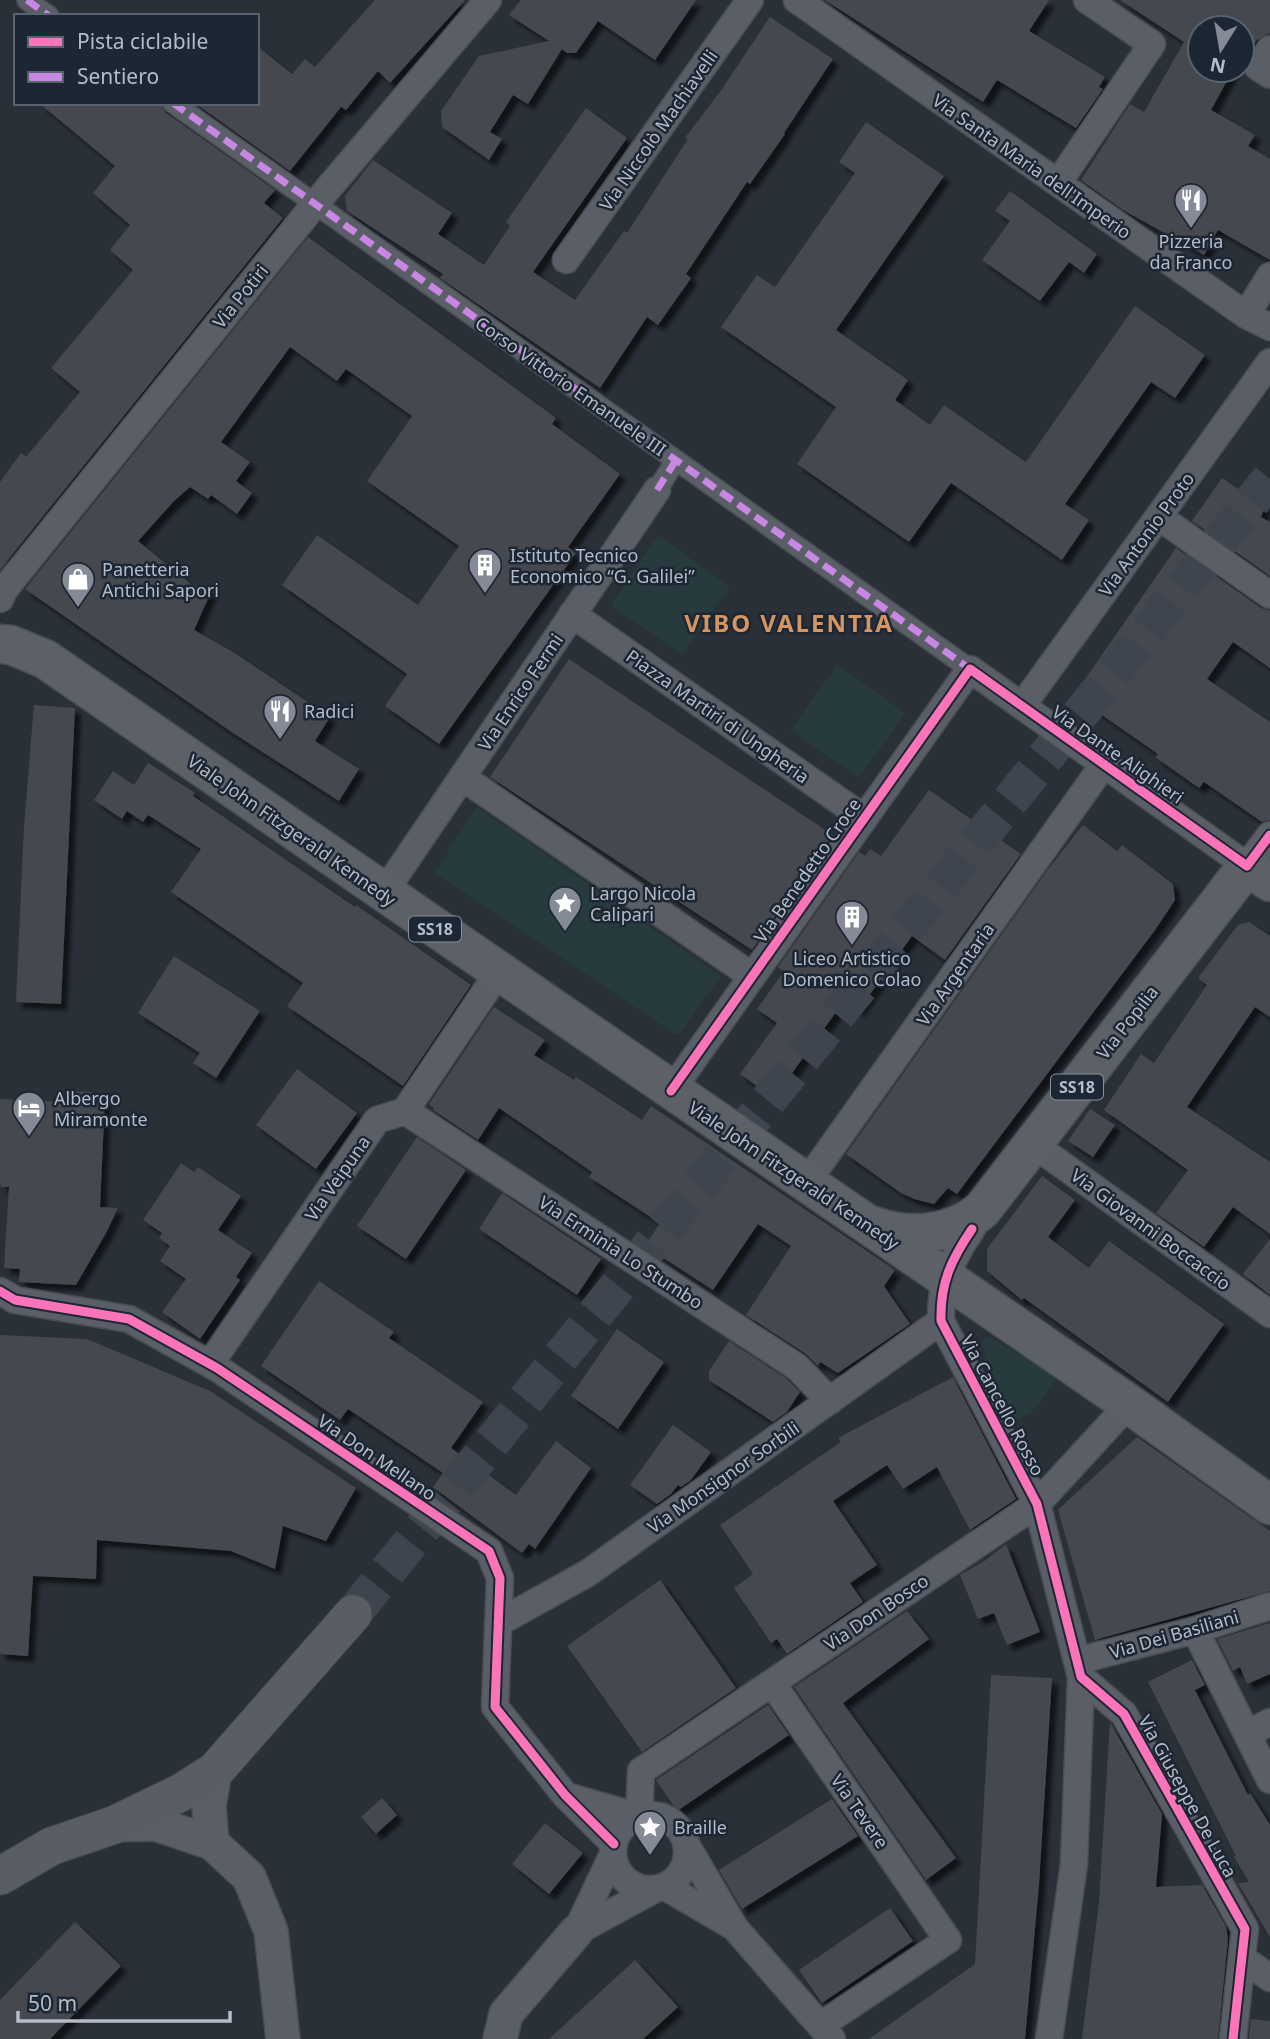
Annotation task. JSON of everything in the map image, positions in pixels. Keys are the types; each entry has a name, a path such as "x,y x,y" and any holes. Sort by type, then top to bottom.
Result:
{"main road":[{"name":"Viale John Fitzgerald Kennedy","path":"0,644 11,645 45,659 383,894 1129,1404 1270,1505"},
{"name":"Via Popilia","path":"866,1223 889,1232 925,1233 947,1230 977,1220 1033,1144 1259,874"},
{"path":"0,1876 52,1846 114,1825 182,1792 215,1771 353,1614"}],"street":[{"path":"27,0 46,14"},
{"name":"Via Potiri","path":"0,599 4,590 315,204 488,0"},
{"name":"Via Niccolò Machiavelli","path":"566,260 750,0"},
{"name":"Via Santa Maria dell'Imperio","path":"797,0 1246,315 1270,327"},
{"path":"1058,183 1152,44 1087,0"},
{"path":"1270,49 1258,67 1270,75"},
{"name":"Corso Vittorio Emanuele III","path":"176,105 970,669"},
{"path":"1246,315 1270,276"},
{"name":"Via Antonio Proto","path":"1022,706 1270,362"},
{"path":"657,490 676,460"},
{"name":"Via Enrico Fermi","path":"383,894 657,490"},
{"path":"1158,517 1270,596"},
{"name":"Piazza Martiri di Ungheria","path":"572,614 864,818"},
{"name":"Via Dante Alighieri","path":"970,669 1259,874"},
{"name":"Via Benedetto Croce","path":"671,1091 970,669"},
{"name":"Via Argentaria","path":"806,1183 1104,764"},
{"path":"462,777 752,976"},
{"name":"Via Popilia","path":"1259,874 1270,835"},
{"path":"405,1111 498,973"},
{"name":"Via Veipuna","path":"210,1364 377,1120 405,1111"},
{"name":"Via Erminia Lo Stumbo","path":"405,1111 797,1367 830,1401"},
{"name":"Via Giovanni Boccaccio","path":"1033,1144 1270,1314"},
{"path":"941,1321 940,1298 945,1279 958,1250 977,1220"},
{"path":"977,1220 970,1261 973,1277 980,1293 997,1315"},
{"name":"Via Don Mellano","path":"0,1292 15,1300 129,1319 210,1364 489,1551 500,1578 495,1707 565,1795 614,1849"},
{"name":"Via Monsignor Sorbili","path":"498,1623 589,1573 941,1321"},
{"name":"Via Cancello Rosso","path":"941,1321 1037,1504"},
{"name":"Via Don Bosco","path":"639,1817 641,1771 1037,1504 1129,1404"},
{"path":"1037,1504 1079,1669 1074,1864 1049,2039"},
{"name":"Via Dei Basiliani","path":"1079,1669 1270,1606"},
{"path":"1195,1630 1258,1728 1270,1780"},
{"name":"Via Giuseppe De Luca","path":"1079,1669 1124,1714 1245,1929 1233,2039"},
{"name":"Via Tevere","path":"772,1682 948,1940 827,2032"},
{"path":"212,1843 209,1806 215,1771"},
{"path":"565,1795 639,1817 660,1817 678,1828 735,1928 827,2032"},
{"path":"500,2039 506,2014 576,1932 623,1827 639,1817"},
{"path":"114,1825 156,1824 212,1843 249,1877 271,1931 283,2039"},
{"path":"576,1932 673,1881 685,1866 687,1846"},
{"path":"614,1849 620,1873 626,1881 645,1889 659,1888 735,1928"},
{"path":"1242,1958 1270,1978"}],"green space":[{"path":"658,536 730,586 682,655 611,605"},
{"path":"837,665 905,713 859,778 791,730"},
{"path":"477,807 721,976 678,1036 434,873"},
{"path":"988,1336 1058,1376 1032,1412 1009,1423 981,1341"}],"building":[{"path":"375,0 465,0 390,83 378,71 346,110 341,107 290,171 198,105 259,105 259,48 292,74 305,59 315,67"},
{"path":"521,0 696,0 655,60 598,21 576,53 567,53 562,49 528,104 513,95 490,132 502,139 489,160 442,127 441,111 479,56 549,41 509,15"},
{"path":"825,0 1049,0 1029,31 1105,77 1099,87 1103,89 1076,128 997,80 983,102"},
{"path":"1120,0 1270,0 1270,33 1256,42 1256,14 1186,14 1186,84 1225,84 1211,110 1255,135 1248,146 1270,159 1270,260 1218,230 1204,255 1123,210 1081,180 1130,104 1144,112 1184,42"},
{"path":"770,17 833,59 785,134 750,184 747,182 686,274 691,278 658,325 647,317 600,388 440,278 443,274 347,211 345,196 373,160 452,213 438,234 484,265 510,226 506,222 586,108 627,138 533,272 575,300 624,231 627,233 688,139 685,138 722,89"},
{"path":"41,105 162,105 166,113 275,190 264,203 283,218 0,570 0,482 21,453 26,457 80,392 51,368 133,270 110,250 130,225 93,193 115,166"},
{"path":"866,122 944,176 836,330 908,380 895,400 930,425 944,405 1026,462 1135,306 1205,355 1175,398 1151,382 1065,504 1089,520 1062,560 951,483 909,542 797,464 836,407 721,327 757,275 775,287 855,173 839,162"},
{"path":"1010,191 1097,254 1084,273 1069,262 1040,301 982,260 1010,221 995,211"},
{"path":"308,237 556,418 552,424 620,474 568,547 576,553 439,744 385,706 407,674 282,585 317,535 418,605 459,546 367,481 412,416 346,369 337,381 290,347 221,442 250,462 236,481 252,493 237,514 211,495 208,499 190,487 138,541 191,584 211,592 194,630 233,652 330,717 315,741 359,769 339,801 233,733 25,589"},
{"path":"1222,478 1265,507 1261,517 1270,522 1270,576 1192,521"},
{"path":"1176,548 1261,608 1270,611 1270,668 1233,642 1207,679 1270,722 1270,820 1262,822 1204,782 1199,788 1155,757 1158,754 1079,699 1079,688"},
{"path":"569,659 833,835 752,950 490,777"},
{"path":"34,705 75,708 61,1004 16,1002 24,826"},
{"path":"148,763 471,985 403,1086 287,1006 303,983 171,892 201,849 148,815 143,822 127,811 122,819 94,800 113,771 134,785"},
{"name":"Liceo Artistico Domenico Colao","path":"929,790 1021,854 945,960 912,936 858,1011 844,1001 774,1098 740,1074 777,1023 757,1009 784,971 778,967 859,852 865,856 870,849 881,856"},
{"path":"1083,825 1117,851 1122,845 1173,884 1175,900 957,1194 948,1188 934,1204 901,1193 846,1154 1046,872"},
{"path":"1249,922 1270,936 1270,1017 1255,1007 1187,1107 1270,1162 1270,1234 1233,1207 1204,1247 1156,1213 1188,1170 1104,1110 1141,1054 1154,1063 1207,985 1198,978 1238,925"},
{"path":"174,956 260,1011 216,1078 193,1063 200,1053 138,1013"},
{"path":"494,1007 545,1040 534,1055 574,1080 576,1077 642,1120 651,1106 895,1270 884,1286 910,1324 838,1373 820,1362 818,1366 806,1354 746,1315 791,1246 758,1224 713,1290 645,1246 660,1223 589,1177 592,1172 499,1108 478,1140 433,1110 429,1104"},
{"path":"297,1069 357,1113 316,1169 256,1125"},
{"path":"70,1091 93,1092 93,1096 105,1097 100,1207 118,1208 76,1285 19,1282 20,1269 4,1268 9,1187 1,1187 0,1181 0,1099 69,1102"},
{"path":"1090,1109 1115,1125 1093,1157 1068,1141"},
{"path":"417,1137 466,1170 406,1259 357,1226"},
{"path":"181,1163 194,1172 198,1167 241,1196 218,1230 252,1253 236,1277 240,1280 200,1339 162,1312 186,1279 160,1261 170,1246 159,1238 162,1233 143,1220"},
{"path":"1042,1176 1075,1200 1048,1237 1089,1268 1109,1241 1224,1324 1168,1402 1024,1298 1022,1300 987,1271 987,1249"},
{"path":"502,1193 601,1259 577,1295 479,1229"},
{"path":"1270,1239 1270,1295 1243,1274"},
{"path":"319,1281 394,1332 389,1338 483,1402 451,1448 516,1495 556,1441 591,1468 535,1549 529,1544 522,1553 433,1487 443,1473 348,1409 340,1420 261,1366"},
{"path":"617,1329 664,1362 618,1429 571,1396"},
{"path":"0,1335 87,1339 210,1391 356,1488 326,1541 283,1526 275,1569 231,1551 97,1540 96,1579 33,1576 28,1656 0,1654"},
{"path":"729,1341 787,1379 800,1392 787,1412 773,1422 709,1380 709,1371"},
{"path":"953,1377 1016,1499 970,1530 937,1467 903,1489 887,1465 833,1501 877,1565 850,1583 863,1602 787,1654 777,1639 771,1643 734,1588 753,1574 720,1525 841,1442 838,1438"},
{"path":"673,1425 711,1452 691,1480 681,1487 678,1485 657,1504 630,1485"},
{"path":"1137,1437 1270,1531 1270,1591 1095,1640 1058,1510"},
{"path":"1006,1544 1040,1632 1007,1645 994,1613 978,1619 960,1575"},
{"path":"660,1580 736,1688 642,1752 567,1646"},
{"path":"907,1611 929,1639 843,1703 956,1858 926,1880 794,1687"},
{"path":"1270,1623 1270,1674 1247,1684 1240,1667 1233,1671 1217,1639"},
{"path":"1192,1660 1205,1685 1195,1690 1248,1795 1250,1793 1270,1825 1270,1937 1238,1883 1249,1882 1234,1857 1236,1856 1148,1682"},
{"path":"991,1675 1052,1678 1039,1884 1025,2039 869,2039 975,1964"},
{"path":"768,1705 789,1735 677,1811 656,1780"},
{"path":"1110,1722 1162,1814 1156,1887 1202,1885 1226,1926 1228,1939 1218,2039 1082,2039 1099,1902"},
{"path":"382,1798 397,1815 376,1834 361,1817"},
{"path":"832,1799 858,1836 742,1909 719,1870"},
{"path":"545,1823 583,1853 549,1894 512,1864"},
{"path":"890,1908 913,1941 822,2003 799,1970"},
{"path":"75,1922 121,1966 50,2039 0,2039 0,2000"},
{"path":"635,1960 678,2007 643,2039 549,2039"},
{"path":"1251,2019 1270,2021 1270,2039 1249,2039"}],"tunnel":[{"path":"353,1614 1270,479"}],"marked path":[{"path":"27,0 46,14"},
{"path":"176,105 970,669"},
{"path":"657,490 676,460"}],"cycle path":[{"path":"671,1091 970,669 1247,866 1270,835"},
{"path":"972,1229 948,1272 942,1295 941,1321 1037,1504 1081,1677 1124,1714 1245,1929 1233,2039"},
{"path":"0,1291 15,1300 129,1319 217,1368 489,1551 500,1578 495,1707 565,1795 614,1844"}],"place":[{"name":"Pizzeria da Franco","path":"1191,230"},
{"name":"Istituto Tecnico Economico “G. Galilei”","path":"485,595"},
{"name":"Panetteria Antichi Sapori","path":"78,609"},
{"name":"Radici","path":"280,741"},
{"name":"Largo Nicola Calipari","path":"565,933"},
{"name":"Liceo Artistico Domenico Colao","path":"852,947"},
{"name":"Albergo Miramonte","path":"29,1138"},
{"name":"Braille","path":"650,1857"}],"district":[{"name":"VIBO VALENTIA","path":"789,622"}]}
